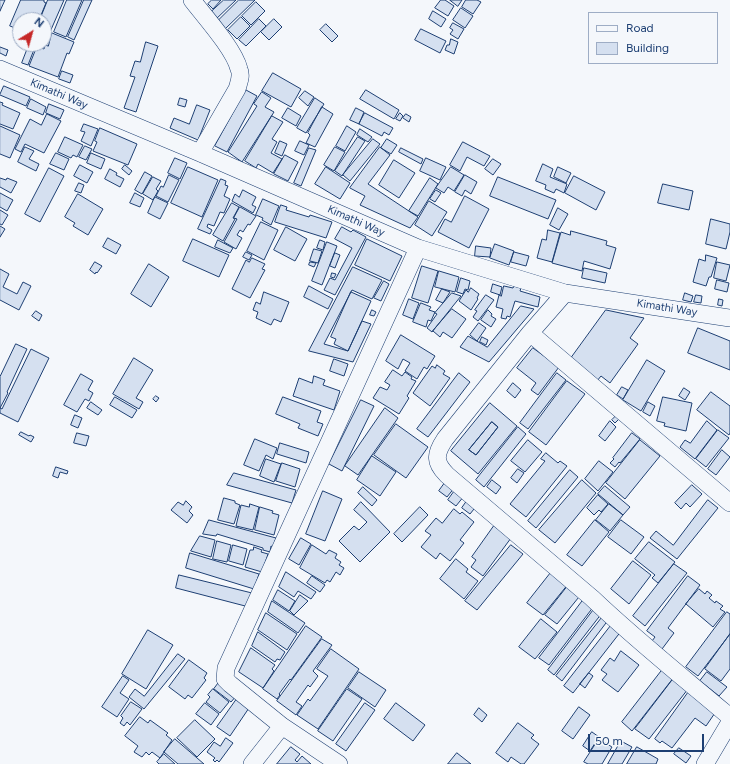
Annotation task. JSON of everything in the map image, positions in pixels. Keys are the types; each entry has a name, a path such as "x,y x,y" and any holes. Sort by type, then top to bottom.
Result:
{"street":[{"path":"192,0 233,55 240,69 240,80 237,89 200,153"},
{"name":"Kimathi Way","path":"0,69 200,153 418,248 565,293 730,318"},
{"path":"339,764 282,726 230,684 225,678 226,668 418,248"},
{"path":"565,293 530,333 444,439 438,449 437,459 440,467 447,475 592,598 670,668 730,717"},
{"path":"530,333 730,503"},
{"path":"706,764 730,722"},
{"path":"252,764 282,726"}],"building":[{"path":"0,0 5,0 0,11"},
{"path":"21,0 44,0 46,3 42,12 16,12"},
{"path":"48,0 64,0 52,27 52,12 43,12"},
{"path":"67,0 82,0 66,37 54,32"},
{"path":"84,0 92,0 74,40 68,37"},
{"path":"212,0 221,0 213,9 208,4"},
{"path":"224,0 236,0 215,20 209,14"},
{"path":"239,0 255,0 225,29 217,22"},
{"path":"441,0 445,0 454,6 448,16 435,8"},
{"path":"450,0 462,0 458,6"},
{"path":"466,0 477,0 481,2 473,14 462,7"},
{"path":"256,2 265,11 251,25 242,16"},
{"path":"461,8 473,16 465,28 453,20"},
{"path":"433,11 446,19 441,27 429,19"},
{"path":"241,17 250,26 237,39 228,30"},
{"path":"259,19 266,26 246,46 239,40"},
{"path":"274,19 282,27 269,40 261,32"},
{"path":"453,23 464,29 458,39 450,34 453,30 450,28"},
{"path":"326,24 338,36 332,42 320,30"},
{"path":"421,29 446,41 440,53 415,40"},
{"path":"52,33 74,42 69,54 67,53 58,77 29,66 35,52 52,52"},
{"path":"451,39 458,42 454,54 445,50"},
{"path":"146,42 158,46 136,112 124,108 135,77 130,76 135,61 140,62"},
{"path":"0,47 8,50 6,56 0,53"},
{"path":"26,52 33,52 28,65 22,63"},
{"path":"62,71 73,75 70,83 59,79"},
{"path":"273,73 301,89 291,107 262,91"},
{"path":"4,86 30,97 26,106 0,95"},
{"path":"246,90 257,96 227,152 215,146"},
{"path":"366,90 399,110 394,119 360,99"},
{"path":"305,91 314,97 308,106 299,98"},
{"path":"262,92 271,98 265,107 274,112 242,162 228,152 257,106 254,104"},
{"path":"180,98 187,100 185,107 178,105"},
{"path":"315,98 324,104 306,133 297,128"},
{"path":"31,99 46,107 43,115 27,108"},
{"path":"0,102 3,103 2,105 20,113 13,129 0,124"},
{"path":"49,104 64,110 60,119 46,113"},
{"path":"197,105 210,110 198,140 170,128 174,118 189,124"},
{"path":"322,107 333,114 315,147 306,143 310,135 308,133"},
{"path":"288,108 301,116 296,126 282,118"},
{"path":"356,108 364,112 359,124 350,120"},
{"path":"365,113 393,128 389,135 384,132 382,136 359,124"},
{"path":"400,113 403,116 400,121 396,119"},
{"path":"47,114 61,121 44,153 25,144 21,152 15,149 30,119 41,125"},
{"path":"406,114 411,117 409,122 403,118"},
{"path":"272,116 283,122 272,139 277,142 271,153 282,159 273,173 258,164 256,168 245,161"},
{"path":"84,124 98,129 91,146 81,141 85,132 81,131"},
{"path":"0,126 20,135 10,158 0,154"},
{"path":"347,126 356,132 345,151 336,146"},
{"path":"100,128 137,144 128,165 93,151 97,142 95,141"},
{"path":"360,129 372,137 368,142 357,135"},
{"path":"65,137 83,145 77,157 73,155 71,158 58,152"},
{"path":"358,137 365,141 342,176 335,171"},
{"path":"373,139 380,144 350,181 343,175"},
{"path":"387,139 397,145 391,154 381,148"},
{"path":"280,141 287,144 282,156 275,153"},
{"path":"300,141 309,145 304,155 295,151"},
{"path":"463,142 490,156 484,166 467,157 460,171 450,165"},
{"path":"85,146 92,149 86,160 79,157"},
{"path":"25,147 34,151 29,159 39,164 36,171 18,162"},
{"path":"335,147 345,152 334,171 324,165"},
{"path":"380,147 390,155 368,184 418,217 410,228 360,205 365,196 350,188"},
{"path":"309,148 316,150 301,186 294,183"},
{"path":"401,148 423,159 421,164 399,152"},
{"path":"56,153 69,159 64,170 50,164"},
{"path":"91,153 105,159 101,169 87,163"},
{"path":"285,155 298,162 288,181 274,174"},
{"path":"175,158 187,163 180,179 168,173"},
{"path":"426,158 446,167 440,180 420,171"},
{"path":"493,159 501,164 493,175 485,169"},
{"path":"394,160 415,173 399,198 379,185"},
{"path":"543,164 553,169 550,177 567,184 564,193 556,189 554,193 545,189 546,185 536,181"},
{"path":"80,165 93,172 87,183 74,176"},
{"path":"125,165 132,171 129,175 122,169"},
{"path":"188,167 218,180 202,217 171,203"},
{"path":"326,167 350,183 340,199 315,184"},
{"path":"451,167 464,175 454,191 448,187 444,193 436,188"},
{"path":"558,167 571,173 566,183 554,177"},
{"path":"49,168 64,176 40,222 25,214"},
{"path":"110,169 117,173 116,175 124,179 120,187 105,179"},
{"path":"145,172 152,176 142,194 135,190"},
{"path":"169,175 179,180 168,202 156,196 161,186 163,187"},
{"path":"465,175 477,182 471,194 465,190 462,196 455,192"},
{"path":"574,176 605,192 596,210 565,193"},
{"path":"153,177 161,181 156,189 158,191 153,200 143,194"},
{"path":"498,177 556,200 548,219 490,196"},
{"path":"0,178 6,180 7,178 17,182 11,193 0,187"},
{"path":"430,178 438,184 418,216 409,211"},
{"path":"221,179 226,181 225,185 228,186 224,196 230,199 224,213 220,212 214,226 208,224 207,227 212,230 210,234 198,229"},
{"path":"79,183 84,185 81,193 75,191"},
{"path":"663,184 693,191 689,210 658,203"},
{"path":"243,190 256,197 252,205 256,207 253,213 232,201 235,194 239,197"},
{"path":"436,190 441,193 435,202 430,199"},
{"path":"0,193 13,200 7,211 0,207"},
{"path":"135,193 144,198 140,207 130,203"},
{"path":"78,194 103,209 88,235 73,226 75,223 65,217"},
{"path":"465,196 489,209 469,248 438,232 445,219 451,222"},
{"path":"155,197 168,203 160,219 148,213"},
{"path":"263,199 279,206 271,225 262,220 263,218 256,215"},
{"path":"429,201 447,212 432,236 415,225"},
{"path":"232,203 239,207 233,218 235,219 223,241 213,235"},
{"path":"281,205 287,207 286,210 309,217 310,215 332,222 326,238 275,222"},
{"path":"240,207 256,216 243,232 240,230 237,235 242,238 236,249 224,242 237,219 234,218"},
{"path":"558,208 568,214 559,230 550,225"},
{"path":"0,210 8,215 2,225 0,224"},
{"path":"711,219 730,224 730,232 726,249 706,244"},
{"path":"261,222 278,230 264,260 247,251"},
{"path":"0,226 5,229 0,237"},
{"path":"286,227 307,239 295,261 274,250"},
{"path":"342,227 351,232 353,230 366,237 335,295 324,290 330,278 335,280 352,248 335,239"},
{"path":"548,230 560,233 552,262 537,258 542,239 546,240"},
{"path":"571,231 607,241 606,245 616,248 610,269 584,261 582,271 552,263 561,232 570,235"},
{"path":"108,238 121,245 116,254 103,247"},
{"path":"193,239 229,255 219,277 183,261"},
{"path":"367,239 402,256 390,281 355,265"},
{"path":"218,240 233,248 230,253 215,247"},
{"path":"320,240 325,242 323,250 317,248"},
{"path":"327,242 337,246 322,285 312,281"},
{"path":"495,244 514,251 509,265 490,258"},
{"path":"476,246 491,248 490,257 475,256"},
{"path":"314,249 322,251 318,263 310,261"},
{"path":"246,252 252,255 249,260 243,257"},
{"path":"514,252 529,256 526,266 511,262"},
{"path":"335,253 340,255 335,268 330,266"},
{"path":"706,255 717,258 711,277 709,277 706,286 693,282 699,259 705,261"},
{"path":"252,258 265,264 262,269 265,270 250,298 232,289 246,260 249,262"},
{"path":"95,262 102,266 95,274 90,270"},
{"path":"310,262 316,263 314,267 309,265"},
{"path":"717,262 730,265 726,281 714,278"},
{"path":"149,264 169,277 151,307 131,294"},
{"path":"422,266 438,271 428,303 412,298"},
{"path":"353,267 382,280 372,299 352,290 324,344 348,351 362,321 371,324 353,362 309,351"},
{"path":"584,268 607,273 605,283 582,278"},
{"path":"0,269 9,274 3,287 17,294 23,282 31,286 19,310 0,300"},
{"path":"439,271 459,277 455,292 435,287"},
{"path":"332,273 336,274 334,278 331,277"},
{"path":"461,278 470,281 468,290 465,289 463,294 457,292"},
{"path":"717,280 729,283 727,292 715,289"},
{"path":"384,281 389,284 381,301 374,298"},
{"path":"493,284 502,287 500,295 491,292"},
{"path":"309,286 333,299 328,309 304,297"},
{"path":"504,286 521,288 520,291 540,297 538,307 515,301 510,317 507,316 506,319 501,318 503,309 496,307 499,295 501,296"},
{"path":"471,288 479,294 478,299 471,310 459,301 466,290 468,292"},
{"path":"442,289 450,292 443,303 436,300"},
{"path":"264,292 289,302 281,322 274,319 271,325 256,318 258,312 253,310 256,302 260,304"},
{"path":"351,292 371,301 348,351 334,344 336,339 331,337"},
{"path":"452,293 461,296 432,332 427,328 437,314 435,313"},
{"path":"685,293 693,296 691,302 683,300"},
{"path":"486,295 494,300 478,321 473,317 477,311 475,310"},
{"path":"696,295 702,296 701,303 694,302"},
{"path":"409,299 419,303 413,319 403,315"},
{"path":"719,299 723,300 722,306 718,305"},
{"path":"421,303 431,307 429,310 435,312 431,321 428,320 426,327 413,322"},
{"path":"521,306 534,309 489,362 460,347 468,336 487,347"},
{"path":"452,309 466,319 452,338 443,332 440,337 433,331"},
{"path":"372,310 376,312 374,316 370,315"},
{"path":"488,310 492,314 491,316 496,319 491,327 481,320"},
{"path":"606,310 644,318 630,338 638,344 610,383 601,376 597,381 569,361"},
{"path":"36,311 42,315 39,321 32,316"},
{"path":"479,323 486,328 477,341 470,335"},
{"path":"698,328 730,341 730,370 688,353"},
{"path":"401,335 435,356 427,369 424,367 417,379 405,371 410,363 403,359 398,369 386,361"},
{"path":"482,337 488,340 486,345 480,342"},
{"path":"16,344 27,349 0,408 0,377"},
{"path":"533,348 559,367 538,395 531,390 536,383 517,368"},
{"path":"31,349 49,358 18,422 0,413 0,408 2,409"},
{"path":"134,358 153,370 136,398 143,402 139,409 113,394"},
{"path":"334,359 348,364 344,376 330,371"},
{"path":"647,360 665,371 641,411 623,400"},
{"path":"437,365 445,371 443,374 450,378 430,406 413,393 432,366 435,368"},
{"path":"393,370 402,376 405,372 412,377 411,379 416,381 407,396 409,398 399,414 373,398 380,387 387,390 390,385 385,382"},
{"path":"459,373 470,382 428,437 417,429"},
{"path":"557,373 566,380 528,429 520,423"},
{"path":"81,374 93,381 88,390 93,393 89,401 85,399 77,412 64,405"},
{"path":"314,376 325,380 323,385 340,391 334,410 293,396 299,378 312,383"},
{"path":"567,381 585,394 546,445 529,432"},
{"path":"513,383 521,390 515,398 507,391"},
{"path":"622,387 628,390 623,399 617,395"},
{"path":"684,388 690,392 685,400 679,396"},
{"path":"711,392 730,406 729,435 697,410"},
{"path":"156,396 159,398 156,402 153,399"},
{"path":"115,397 137,410 132,418 110,405"},
{"path":"283,397 321,411 317,422 323,424 318,436 298,428 300,424 276,414"},
{"path":"663,397 692,403 686,431 664,426 665,423 657,421"},
{"path":"361,400 374,406 342,471 329,464"},
{"path":"91,402 102,410 98,415 87,408"},
{"path":"648,402 655,406 650,416 643,412"},
{"path":"490,403 517,426 478,474 451,451","holes":["492,422 498,427 476,455 469,450"]},
{"path":"385,408 398,418 358,475 345,466"},
{"path":"75,415 82,418 78,428 71,425"},
{"path":"617,415 620,418 615,423 612,420"},
{"path":"610,421 616,427 605,441 599,436"},
{"path":"707,421 717,430 695,459 680,447 685,440 690,443"},
{"path":"492,422 498,427 476,455 469,450"},
{"path":"396,424 428,447 406,478 374,455"},
{"path":"518,427 526,434 484,487 476,480"},
{"path":"718,430 729,438 706,467 696,459"},
{"path":"21,432 34,437 31,442 19,435"},
{"path":"77,433 89,436 86,446 74,443"},
{"path":"632,433 640,439 615,467 610,463"},
{"path":"255,439 277,448 273,459 266,455 259,471 244,465"},
{"path":"528,440 542,452 525,472 511,461"},
{"path":"640,440 660,456 625,499 606,483"},
{"path":"280,443 309,452 306,463 277,454"},
{"path":"722,450 730,457 716,475 708,469"},
{"path":"546,453 558,463 560,461 567,466 526,517 510,504 545,461 541,459"},
{"path":"372,456 396,472 380,496 357,480"},
{"path":"266,459 281,464 274,482 260,476"},
{"path":"599,461 613,472 598,491 585,479"},
{"path":"282,463 300,469 295,487 276,481"},
{"path":"56,467 68,471 67,474 60,472 58,478 53,476"},
{"path":"518,469 524,473 517,483 511,478"},
{"path":"570,470 578,477 536,528 528,521"},
{"path":"234,473 296,490 292,503 227,485"},
{"path":"447,480 455,487 447,497 439,491"},
{"path":"492,480 501,487 496,494 487,487"},
{"path":"582,480 596,493 555,543 539,530"},
{"path":"692,485 702,494 690,507 686,503 681,509 675,503"},
{"path":"605,486 630,507 623,515 598,494"},
{"path":"363,487 377,500 372,506 358,493"},
{"path":"456,489 464,496 456,506 448,500"},
{"path":"323,491 342,499 325,541 306,534"},
{"path":"598,495 608,504 601,512 599,510 594,515 587,508"},
{"path":"224,498 235,501 235,503 240,505 234,524 218,520"},
{"path":"469,498 478,504 470,514 462,508"},
{"path":"708,500 718,508 677,559 650,538 656,531 673,545"},
{"path":"186,501 192,507 189,511 193,515 187,523 171,510 178,502 183,505"},
{"path":"361,502 390,532 360,562 339,541 354,526 359,530 367,522 354,510"},
{"path":"250,504 259,507 253,530 236,526 241,505 249,507"},
{"path":"609,504 623,515 610,531 596,520"},
{"path":"260,507 273,511 272,513 279,515 274,535 255,530"},
{"path":"420,507 428,515 402,542 394,534"},
{"path":"454,509 460,514 462,512 474,522 460,540 464,543 450,561 440,553 436,559 421,547 431,535 425,531 436,518 442,523"},
{"path":"209,520 276,538 273,547 271,546 270,552 263,550 263,548 217,534 216,536 203,534"},
{"path":"595,520 609,532 582,566 567,555"},
{"path":"621,520 644,537 631,554 608,537"},
{"path":"494,526 511,538 483,576 471,567 476,560 472,557"},
{"path":"200,536 215,540 211,557 191,551"},
{"path":"301,538 311,544 299,565 289,559"},
{"path":"217,541 231,545 227,562 213,559"},
{"path":"649,542 675,562 658,583 652,578 655,575 635,559"},
{"path":"233,545 247,549 243,565 229,561"},
{"path":"312,545 326,554 329,550 337,554 335,558 341,562 339,565 344,568 340,575 336,572 330,582 327,580 325,583 300,568"},
{"path":"511,545 523,554 477,610 465,601"},
{"path":"254,547 262,550 261,552 268,554 262,572 245,567 250,550 253,550"},
{"path":"190,553 259,574 254,589 186,568"},
{"path":"456,559 468,569 466,572 478,581 464,599 440,579"},
{"path":"633,561 651,575 629,604 611,589"},
{"path":"674,564 687,573 645,626 633,616"},
{"path":"553,570 569,583 543,615 527,603"},
{"path":"286,572 316,592 311,599 298,591 294,597 279,587"},
{"path":"179,575 252,593 249,607 176,588"},
{"path":"312,576 325,585 320,592 307,583"},
{"path":"688,576 700,585 668,628 674,633 662,649 652,641 655,637 647,631"},
{"path":"571,582 583,592 557,624 545,615"},
{"path":"699,589 705,594 707,591 712,595 709,598 715,603 716,601 723,606 720,609 725,612 713,627 686,604"},
{"path":"278,590 295,601 289,611 273,600"},
{"path":"300,595 308,601 294,615 290,611"},
{"path":"584,599 594,606 549,665 539,658"},
{"path":"272,601 305,623 298,633 268,612"},
{"path":"595,608 602,613 554,675 548,670"},
{"path":"727,612 730,614 730,634 698,676 686,667"},
{"path":"266,613 297,634 287,650 258,630"},
{"path":"604,615 609,619 562,681 556,676"},
{"path":"541,619 557,632 535,659 519,647"},
{"path":"613,623 622,630 573,693 564,686"},
{"path":"306,626 322,637 279,694 280,695 277,699 263,689"},
{"path":"148,630 173,645 146,689 122,674"},
{"path":"258,632 285,652 280,660 277,659 275,662 252,646"},
{"path":"730,634 730,669 721,681 705,669"},
{"path":"322,639 332,645 313,671 318,676 310,687 308,685 296,702 302,706 296,715 277,701"},
{"path":"251,648 275,665 272,669 274,671 263,688 239,672"},
{"path":"331,649 359,669 318,729 297,715 308,699 310,701 328,676 317,669"},
{"path":"621,651 639,665 618,692 602,680 607,674 601,670 610,658 614,661"},
{"path":"178,654 185,659 144,709 129,697 135,689 144,696"},
{"path":"189,660 207,673 204,678 206,680 192,698 188,695 185,699 169,687"},
{"path":"663,669 674,677 632,731 622,722"},
{"path":"359,672 386,690 375,707 348,688"},
{"path":"707,672 727,687 719,696 700,681"},
{"path":"589,673 593,676 585,688 580,684"},
{"path":"123,676 129,680 120,693 129,699 117,717 102,707"},
{"path":"674,678 688,689 649,739 635,729"},
{"path":"220,681 237,695 231,702 214,689"},
{"path":"213,689 229,702 220,713 206,702 210,697 208,695"},
{"path":"347,689 362,699 333,741 318,731"},
{"path":"690,690 717,710 706,726 695,718 672,748 662,741 660,743 655,739"},
{"path":"239,696 251,705 230,736 217,727"},
{"path":"131,702 142,709 130,725 127,722 124,726 120,723 123,718 121,716"},
{"path":"205,703 219,714 211,725 196,714"},
{"path":"365,703 375,710 346,751 336,744"},
{"path":"396,703 425,725 413,741 384,719"},
{"path":"579,707 590,715 573,739 562,731"},
{"path":"479,708 487,715 482,722 474,715"},
{"path":"140,717 148,723 150,720 168,733 166,735 172,740 160,758 152,752 149,755 146,752 142,757 134,752 138,746 125,736"},
{"path":"195,720 215,739 197,757 177,738"},
{"path":"518,723 534,735 531,738 539,744 524,764 521,764 511,757 508,762 496,753"},
{"path":"592,732 599,737 590,751 583,746"},
{"path":"226,738 233,743 219,762 217,760 215,762 213,760 215,758 207,752 214,742 220,746"},
{"path":"175,739 204,764 178,764 164,752"},
{"path":"599,739 612,747 602,764 588,764 584,762"},
{"path":"621,741 632,747 622,764 608,764"},
{"path":"291,747 300,754 295,760 297,762 302,756 311,764 277,764"},
{"path":"637,747 658,759 656,764 627,764"},
{"path":"679,748 691,756 686,763 674,754"},
{"path":"457,753 471,764 448,764"},
{"path":"164,754 175,764 159,764 157,762"}]}
